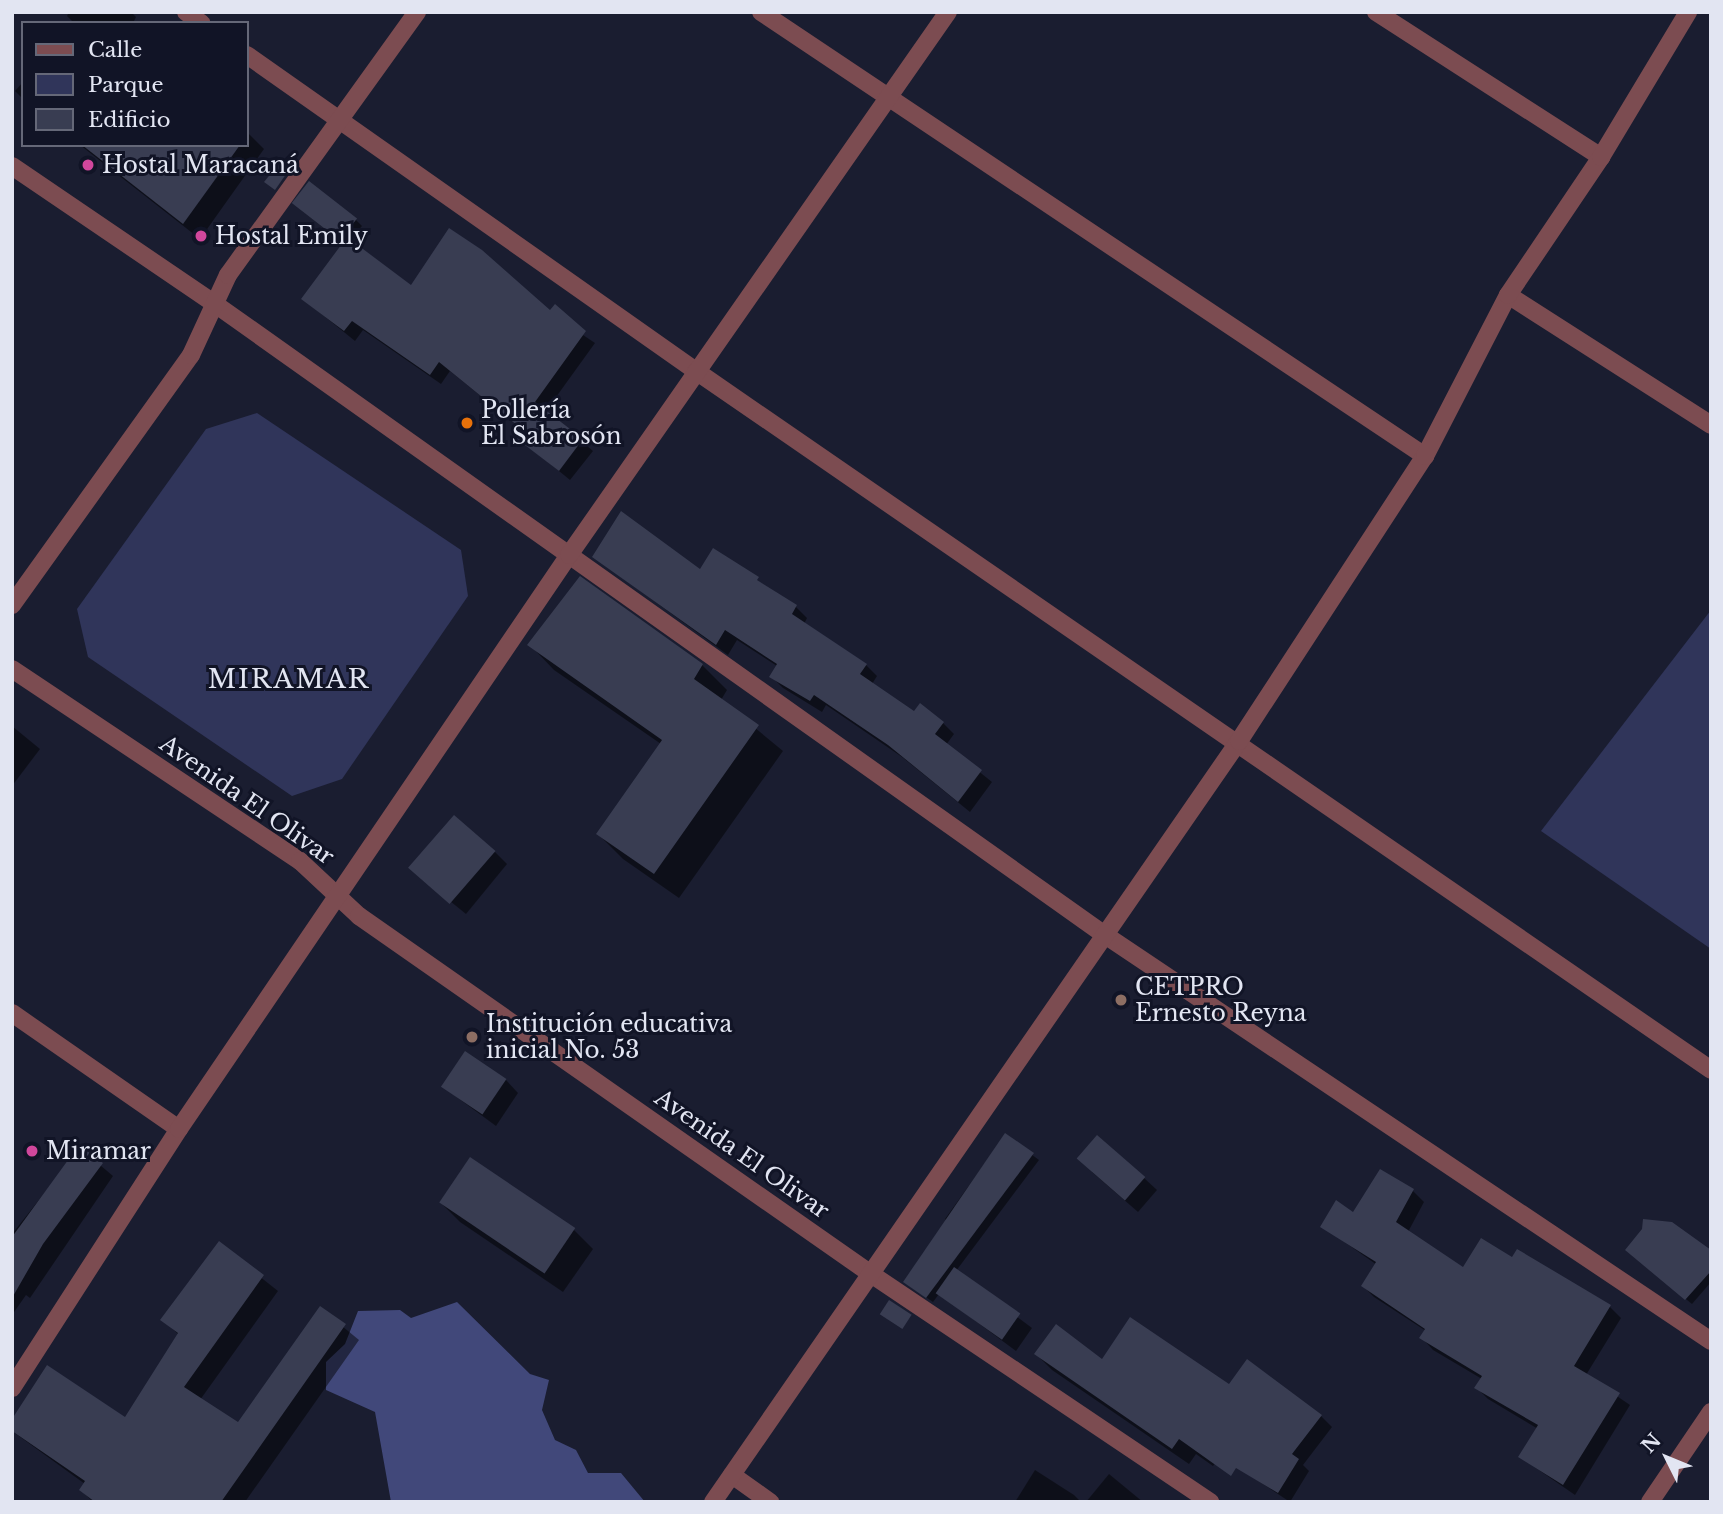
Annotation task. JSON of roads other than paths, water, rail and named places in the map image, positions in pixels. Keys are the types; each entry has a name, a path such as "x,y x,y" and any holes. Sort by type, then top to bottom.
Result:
{"street":[{"path":"12,605 191,355 228,275 417,12"},
{"path":"761,12 887,99 1425,456"},
{"path":"12,1388 179,1129 569,555 948,12"},
{"path":"1376,12 1601,157"},
{"path":"713,1502 1239,741 1425,456 1508,295 1601,157 1688,12"},
{"path":"248,56 696,371 1239,741 1711,1070"},
{"path":"12,166 215,304 1105,935 1711,1341"},
{"path":"1508,295 1711,425"},
{"name":"Avenida El Olivar","path":"12,669 300,861 371,924 872,1273 1210,1502"},
{"path":"12,1013 179,1129"},
{"path":"1650,1502 1711,1412"},
{"path":"732,1475 770,1502"}],"place":[{"name":"Hostal Maracaná","path":"88,165"},
{"name":"Hostal Emily","path":"201,236"},
{"name":"Pollería El Sabrosón","path":"467,423"},
{"name":"CETPRO Ernesto Reyna","path":"1121,1000"},
{"name":"Institución educativa inicial No. 53","path":"472,1037"},
{"name":"Miramar","path":"32,1151"}],"district":[{"name":"MIRAMAR","path":"289,680"}]}
